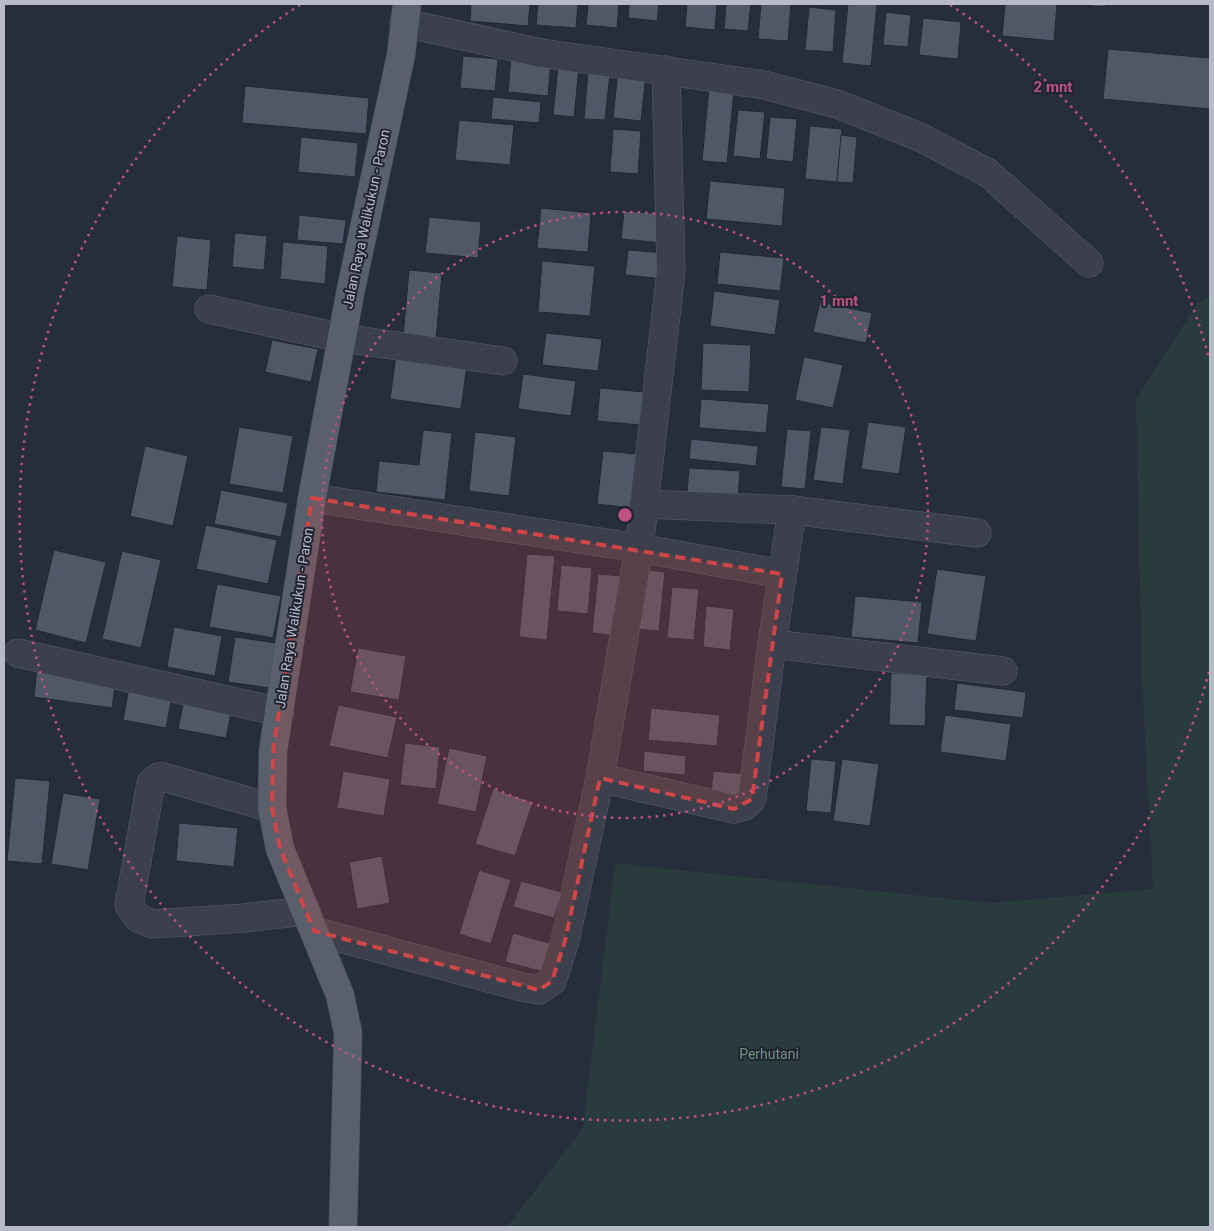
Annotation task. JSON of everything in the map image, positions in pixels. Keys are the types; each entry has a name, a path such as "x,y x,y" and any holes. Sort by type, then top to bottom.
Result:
{"main road":[{"name":"Jalan Raya Walikukun - Paron","path":"343,1227 348,1033 340,994 280,849 272,808 273,751 312,498 342,338 401,56 406,14"}],"street":[{"path":"406,14 541,53 764,85 837,104 922,138 988,174 1089,263"},
{"path":"272,808 163,776 158,777 151,783 129,905 138,918 153,924 244,918 310,921 522,987 539,990 552,981 565,940 600,778 639,548 670,271 666,70"},
{"path":"209,310 342,338 503,361"},
{"path":"312,498 639,548 782,574"},
{"path":"644,504 792,510 977,532"},
{"path":"600,778 734,809 745,806 752,799 792,510"},
{"path":"772,644 1003,671"},
{"path":"18,653 280,712"}],"highlighted area":[{"path":"312,498 782,574 752,799 734,809 600,778 565,941 552,981 539,990 314,931 280,849 272,808 273,751"}],"green space":[{"name":"Perhutani","path":"1210,297 1210,1227 507,1227 583,1128 615,863 990,903 1153,889 1142,678 1136,400 1198,302"}],"building":[{"path":"471,4 530,4 528,26 470,21"},
{"path":"538,4 578,4 576,28 536,25"},
{"path":"588,4 619,4 617,28 586,25"},
{"path":"629,4 659,4 657,21 628,18"},
{"path":"687,4 717,4 715,30 685,27"},
{"path":"726,4 751,4 748,31 724,29"},
{"path":"761,4 791,4 788,41 758,39"},
{"path":"848,4 877,4 871,66 842,63"},
{"path":"1005,4 1057,4 1054,41 1002,36"},
{"path":"1072,4 1106,4 1105,7"},
{"path":"809,7 836,10 833,52 805,50"},
{"path":"886,12 911,15 908,47 883,45"},
{"path":"923,18 961,22 958,59 919,55"},
{"path":"1108,49 1210,58 1210,109 1103,99"},
{"path":"463,56 498,59 495,91 460,88"},
{"path":"511,56 551,60 548,96 508,92"},
{"path":"558,66 579,68 574,117 553,115"},
{"path":"588,71 610,73 605,120 584,119"},
{"path":"618,71 646,74 641,121 613,118"},
{"path":"245,86 369,98 366,134 242,123"},
{"path":"709,88 734,91 727,163 702,161"},
{"path":"493,97 541,102 539,123 491,119"},
{"path":"738,110 765,112 760,159 733,156"},
{"path":"770,117 797,119 793,162 766,159"},
{"path":"459,120 514,125 510,165 455,160"},
{"path":"810,126 842,129 837,182 805,179"},
{"path":"613,129 641,131 638,174 610,172"},
{"path":"841,135 857,137 853,183 837,182"},
{"path":"301,137 358,143 355,177 298,172"},
{"path":"710,181 785,188 782,226 706,219"},
{"path":"541,208 591,213 588,252 537,248"},
{"path":"624,211 666,214 663,243 621,239"},
{"path":"299,215 346,220 343,244 297,240"},
{"path":"429,217 481,222 478,258 425,253"},
{"path":"235,233 267,236 264,270 232,267"},
{"path":"177,236 211,240 207,290 172,287"},
{"path":"283,242 328,246 325,284 280,279"},
{"path":"628,250 667,253 665,279 625,275"},
{"path":"720,252 784,258 780,291 717,284"},
{"path":"542,261 595,266 590,316 538,312"},
{"path":"409,270 442,273 436,340 403,337"},
{"path":"714,291 780,300 775,335 710,326"},
{"path":"820,302 872,313 866,343 813,332"},
{"path":"546,333 602,339 598,371 542,365"},
{"path":"272,340 318,349 311,382 265,372"},
{"path":"703,343 751,345 749,392 701,390"},
{"path":"396,355 467,365 461,409 390,399"},
{"path":"804,357 843,365 833,408 795,400"},
{"path":"523,374 576,381 571,416 518,409"},
{"path":"600,388 644,392 640,425 597,421"},
{"path":"701,399 769,404 766,433 699,428"},
{"path":"868,422 906,427 899,474 861,469"},
{"path":"239,427 293,436 283,493 229,484"},
{"path":"821,427 850,430 843,484 813,480"},
{"path":"787,429 811,431 805,489 781,487"},
{"path":"423,430 452,433 445,500 376,492 379,461 419,465"},
{"path":"475,432 516,437 509,496 469,491"},
{"path":"691,439 758,446 756,466 689,459"},
{"path":"145,446 188,456 173,526 130,516"},
{"path":"603,451 636,454 631,508 597,504"},
{"path":"689,468 740,471 738,497 687,493"},
{"path":"221,490 288,503 281,537 214,524"},
{"path":"206,525 277,540 268,584 196,569"},
{"path":"54,550 106,562 86,643 35,630"},
{"path":"122,551 161,560 141,648 102,639"},
{"path":"527,554 555,556 547,640 519,637"},
{"path":"561,565 592,568 588,614 557,611"},
{"path":"641,569 665,572 659,631 635,629"},
{"path":"937,569 986,576 976,641 927,634"},
{"path":"598,574 623,576 618,636 592,633"},
{"path":"217,584 281,596 273,638 209,627"},
{"path":"672,587 699,589 694,640 667,638"},
{"path":"855,596 922,602 918,643 851,637"},
{"path":"706,606 734,609 730,650 703,647"},
{"path":"174,627 222,636 215,676 167,667"},
{"path":"235,637 276,643 270,688 228,682"},
{"path":"358,648 406,656 399,700 350,692"},
{"path":"37,669 116,680 112,708 34,697"},
{"path":"891,673 927,674 925,726 889,725"},
{"path":"957,683 1026,692 1023,718 954,710"},
{"path":"129,688 172,696 166,728 123,720"},
{"path":"184,699 232,708 226,738 178,729"},
{"path":"338,705 397,717 388,758 329,746"},
{"path":"651,708 720,715 717,746 648,740"},
{"path":"945,715 1011,724 1006,761 940,752"},
{"path":"405,743 440,747 436,789 400,785"},
{"path":"449,748 487,756 476,812 437,804"},
{"path":"644,751 686,756 685,775 643,771"},
{"path":"811,759 836,761 831,813 806,811"},
{"path":"842,759 879,764 870,826 833,821"},
{"path":"343,771 390,779 384,816 337,808"},
{"path":"713,771 747,774 744,798 711,795"},
{"path":"15,778 50,781 42,864 7,861"},
{"path":"493,789 533,802 515,856 475,844"},
{"path":"63,793 100,799 88,870 51,864"},
{"path":"179,823 238,828 234,867 176,861"},
{"path":"382,856 390,903 357,909 349,862"},
{"path":"479,870 511,880 491,944 459,934"},
{"path":"521,881 562,892 554,918 513,907"},
{"path":"513,933 556,945 548,973 505,962"}]}
